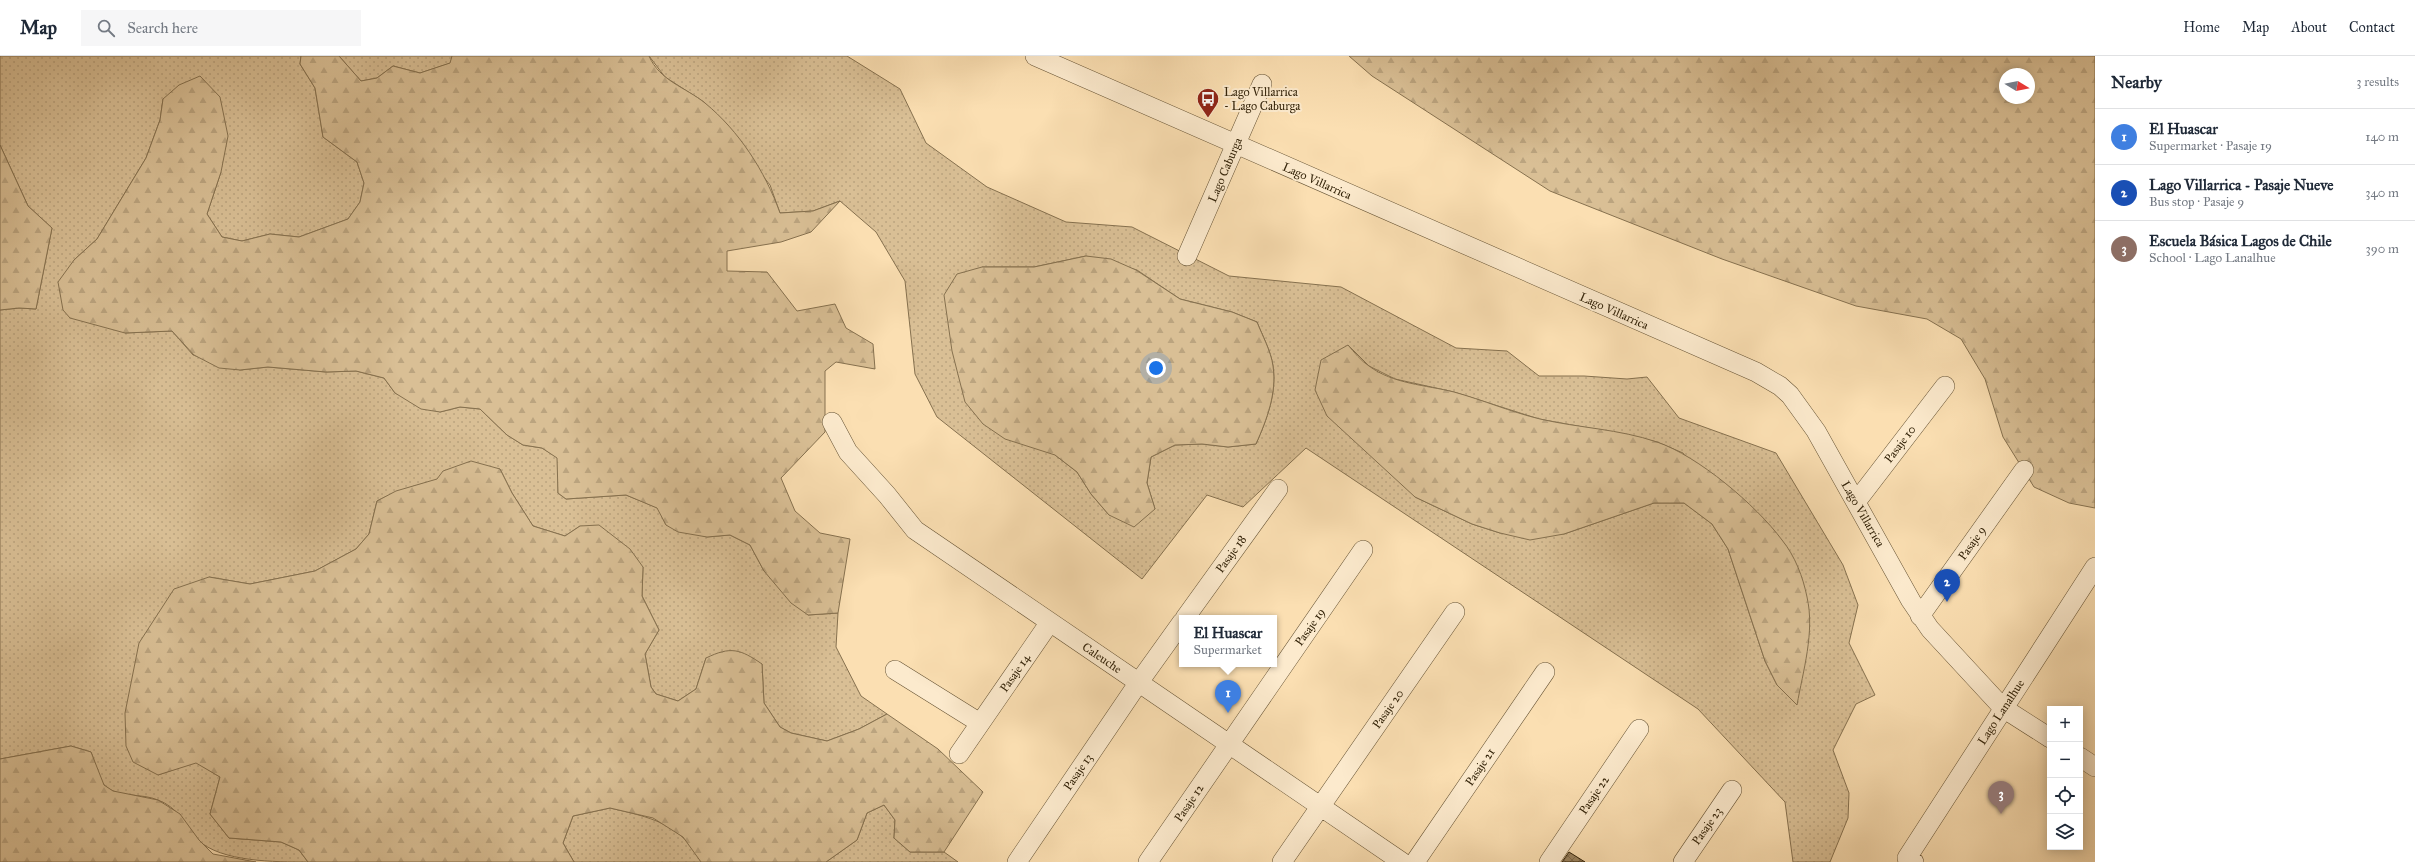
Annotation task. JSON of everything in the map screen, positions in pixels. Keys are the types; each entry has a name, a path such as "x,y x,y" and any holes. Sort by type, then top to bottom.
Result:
{"street":[{"name":"Lago Villarrica","path":"1035,56 1766,377 1790,395 1816,431 1920,616 2003,708 2047,736"},
{"name":"Lago Caburga","path":"1187,256 1262,84"},
{"name":"Pasaje 10","path":"1856,502 1945,386"},
{"name":"Caleuche","path":"832,422 848,452 887,495 915,530 1402,862"},
{"name":"Pasaje 9","path":"1920,616 2024,470"},
{"name":"Pasaje 18","path":"1187,615 1278,489"},
{"name":"Pasaje 19","path":"1229,744 1363,550"},
{"name":"Lago Lanalhue","path":"1911,860 2003,708 2095,567"},
{"name":"Pasaje 20","path":"1282,862 1455,612"},
{"name":"Pasaje 14","path":"959,754 1050,622"},
{"path":"1139,682 1179,626"},
{"path":"895,670 980,723"},
{"name":"Pasaje 21","path":"1415,862 1545,672"},
{"name":"Pasaje 13","path":"1017,862 1139,682"},
{"name":"Pasaje 22","path":"1549,862 1639,729"},
{"name":"Pasaje 12","path":"1148,862 1229,744"},
{"path":"2083,759 2095,767"},
{"name":"Pasaje 23","path":"1683,862 1732,790"}],"green space":[{"path":"0,56 301,56 300,64 315,88 323,137 357,162 364,183 360,202 348,219 299,237 270,234 242,241 222,237 207,214 221,172 163,99 160,120 146,158 97,239 74,260 125,333 172,331 193,355 240,370 268,367 326,372 356,371 384,378 395,393 440,412 460,407 480,409 507,435 523,445 542,448 558,458 558,493 566,499 626,495 658,508 666,525 707,537 730,535 750,545 764,571 808,615 838,613 836,647 861,696 887,714 859,729 827,741 791,733 780,727 764,703 762,664 706,658 696,689 678,701 656,694 651,687 645,654 659,630 642,596 643,567 580,526 565,536 533,526 512,493 500,469 437,480 392,494 377,501 369,534 356,549 315,571 250,584 209,577 158,775 196,762 220,777 210,814 229,838 281,842 299,850 308,862 265,861 234,857 220,853 208,847 198,840 185,822 171,807 165,803 152,798 123,794 110,790 105,786 99,775 91,752 71,746 0,759 0,310 19,308 36,309 52,228 28,206 0,145"},
{"path":"301,56 339,56 361,81 377,78 393,66 420,73 450,63 452,56 649,56 654,65 666,78 705,103 740,139 759,167 780,213 813,211 840,201 811,232 781,242 727,251 727,271 767,272 797,311 835,304 846,328 873,344 875,369 836,362 825,371 825,432 781,478 795,511 820,533 850,539 838,613 808,615 791,603 764,571 750,545 730,535 707,537 678,532 666,525 657,508 626,495 566,499 558,493 557,458 542,448 523,445 507,435 480,409 460,407 440,412 421,409 395,393 384,378 356,371 326,372 268,367 240,370 219,368 194,355 172,331 125,333 70,318 63,310 58,282 74,260 97,239 146,158 160,120 163,99 179,85 200,76 220,97 228,136 221,172 207,214 222,237 242,241 270,234 299,237 348,219 360,202 364,183 357,162 323,137 315,88 300,64"},
{"path":"339,56 452,56 451,63 420,73 393,66 377,78 361,81"},
{"path":"649,56 847,56 900,89 926,143 987,187 1066,222 1132,227 1229,276 1341,287 1456,348 1507,351 1539,376 1584,376 1627,379 1647,377 1679,418 1776,453 1843,565 1858,605 1849,643 1875,695 1856,704 1833,750 1849,793 1848,818 1830,862 1793,862 1785,802 1698,709 1306,448 1243,507 1207,495 1142,579 937,417 915,374 905,281 876,232 840,201 813,211 780,213 770,185 704,102 665,77","holes":["1086,256 1137,270 1180,299 1232,312 1257,322 1272,360 1274,386 1270,406 1256,444 1228,447 1202,444 1175,445 1151,457 1147,483 1155,509 1109,515 1091,494 1077,472 1055,455 982,267 1034,267","1348,345 1369,366 1395,379 1454,392 1539,419 1657,442 1683,453 1810,631 1777,685 1765,661 1728,549 1712,524 1684,503 1654,503 1564,534 1500,533 1472,524 1415,497"]},
{"path":"1349,56 2095,56 2095,508 2069,503 2034,487 2003,437 1985,379 1961,339 1927,319 1856,306 1722,259 1550,191 1372,76"},
{"path":"0,145 28,206 52,228 36,309 19,308 0,310"},
{"path":"1086,256 1111,259 1136,270 1180,299 1232,312 1257,322 1272,360 1274,386 1270,406 1256,444 1228,447 1202,444 1175,445 1151,457 1147,483 1155,509 1134,527 1109,515 1091,494 1077,472 1055,455 1005,439 983,424 965,402 952,351 944,295 957,274 982,267 1034,267"},
{"path":"1348,345 1366,364 1388,377 1454,392 1540,419 1614,431 1657,442 1690,458 1725,483 1742,497 1771,526 1787,546 1795,560 1803,582 1807,597 1810,624 1807,651 1797,705 1777,685 1765,661 1728,549 1712,524 1684,503 1654,503 1564,534 1530,540 1500,533 1472,524 1415,497 1327,416 1315,390 1321,360"},
{"path":"471,461 500,469 512,493 533,526 565,536 580,526 599,525 630,549 643,567 642,596 659,630 645,654 651,687 656,694 678,701 696,689 706,658 722,652 741,652 762,664 764,703 780,727 791,733 827,741 859,729 887,714 938,749 983,792 944,852 910,852 894,838 895,820 884,805 867,813 857,840 826,862 701,862 683,837 653,818 610,808 573,816 563,843 574,862 308,862 299,850 281,842 229,838 210,814 220,777 196,763 158,775 133,762 126,746 125,713 139,643 174,589 209,577 250,584 315,571 356,549 369,534 377,501 396,491 437,479 443,471"},
{"path":"71,746 91,752 104,785 113,791 158,800 180,814 199,840 213,854 256,862 0,862 0,759"},
{"path":"884,805 895,820 894,838 910,852 944,852 958,862 826,862 857,840 867,813"},
{"path":"610,808 651,819 674,830 684,838 701,862 574,862 563,843 573,816"}],"building":[{"path":"1569,852 1585,862 1562,862"}],"place":[{"name":"Lago Villarrica - Lago Caburga","path":"1208,118"},
{"name":"Lago Villarrica - Pasaje Nueve","path":"1947,602"},
{"name":"El Huascar","path":"1228,713"},
{"name":"Escuela Básica Lagos de Chile","path":"2001,814"}]}
